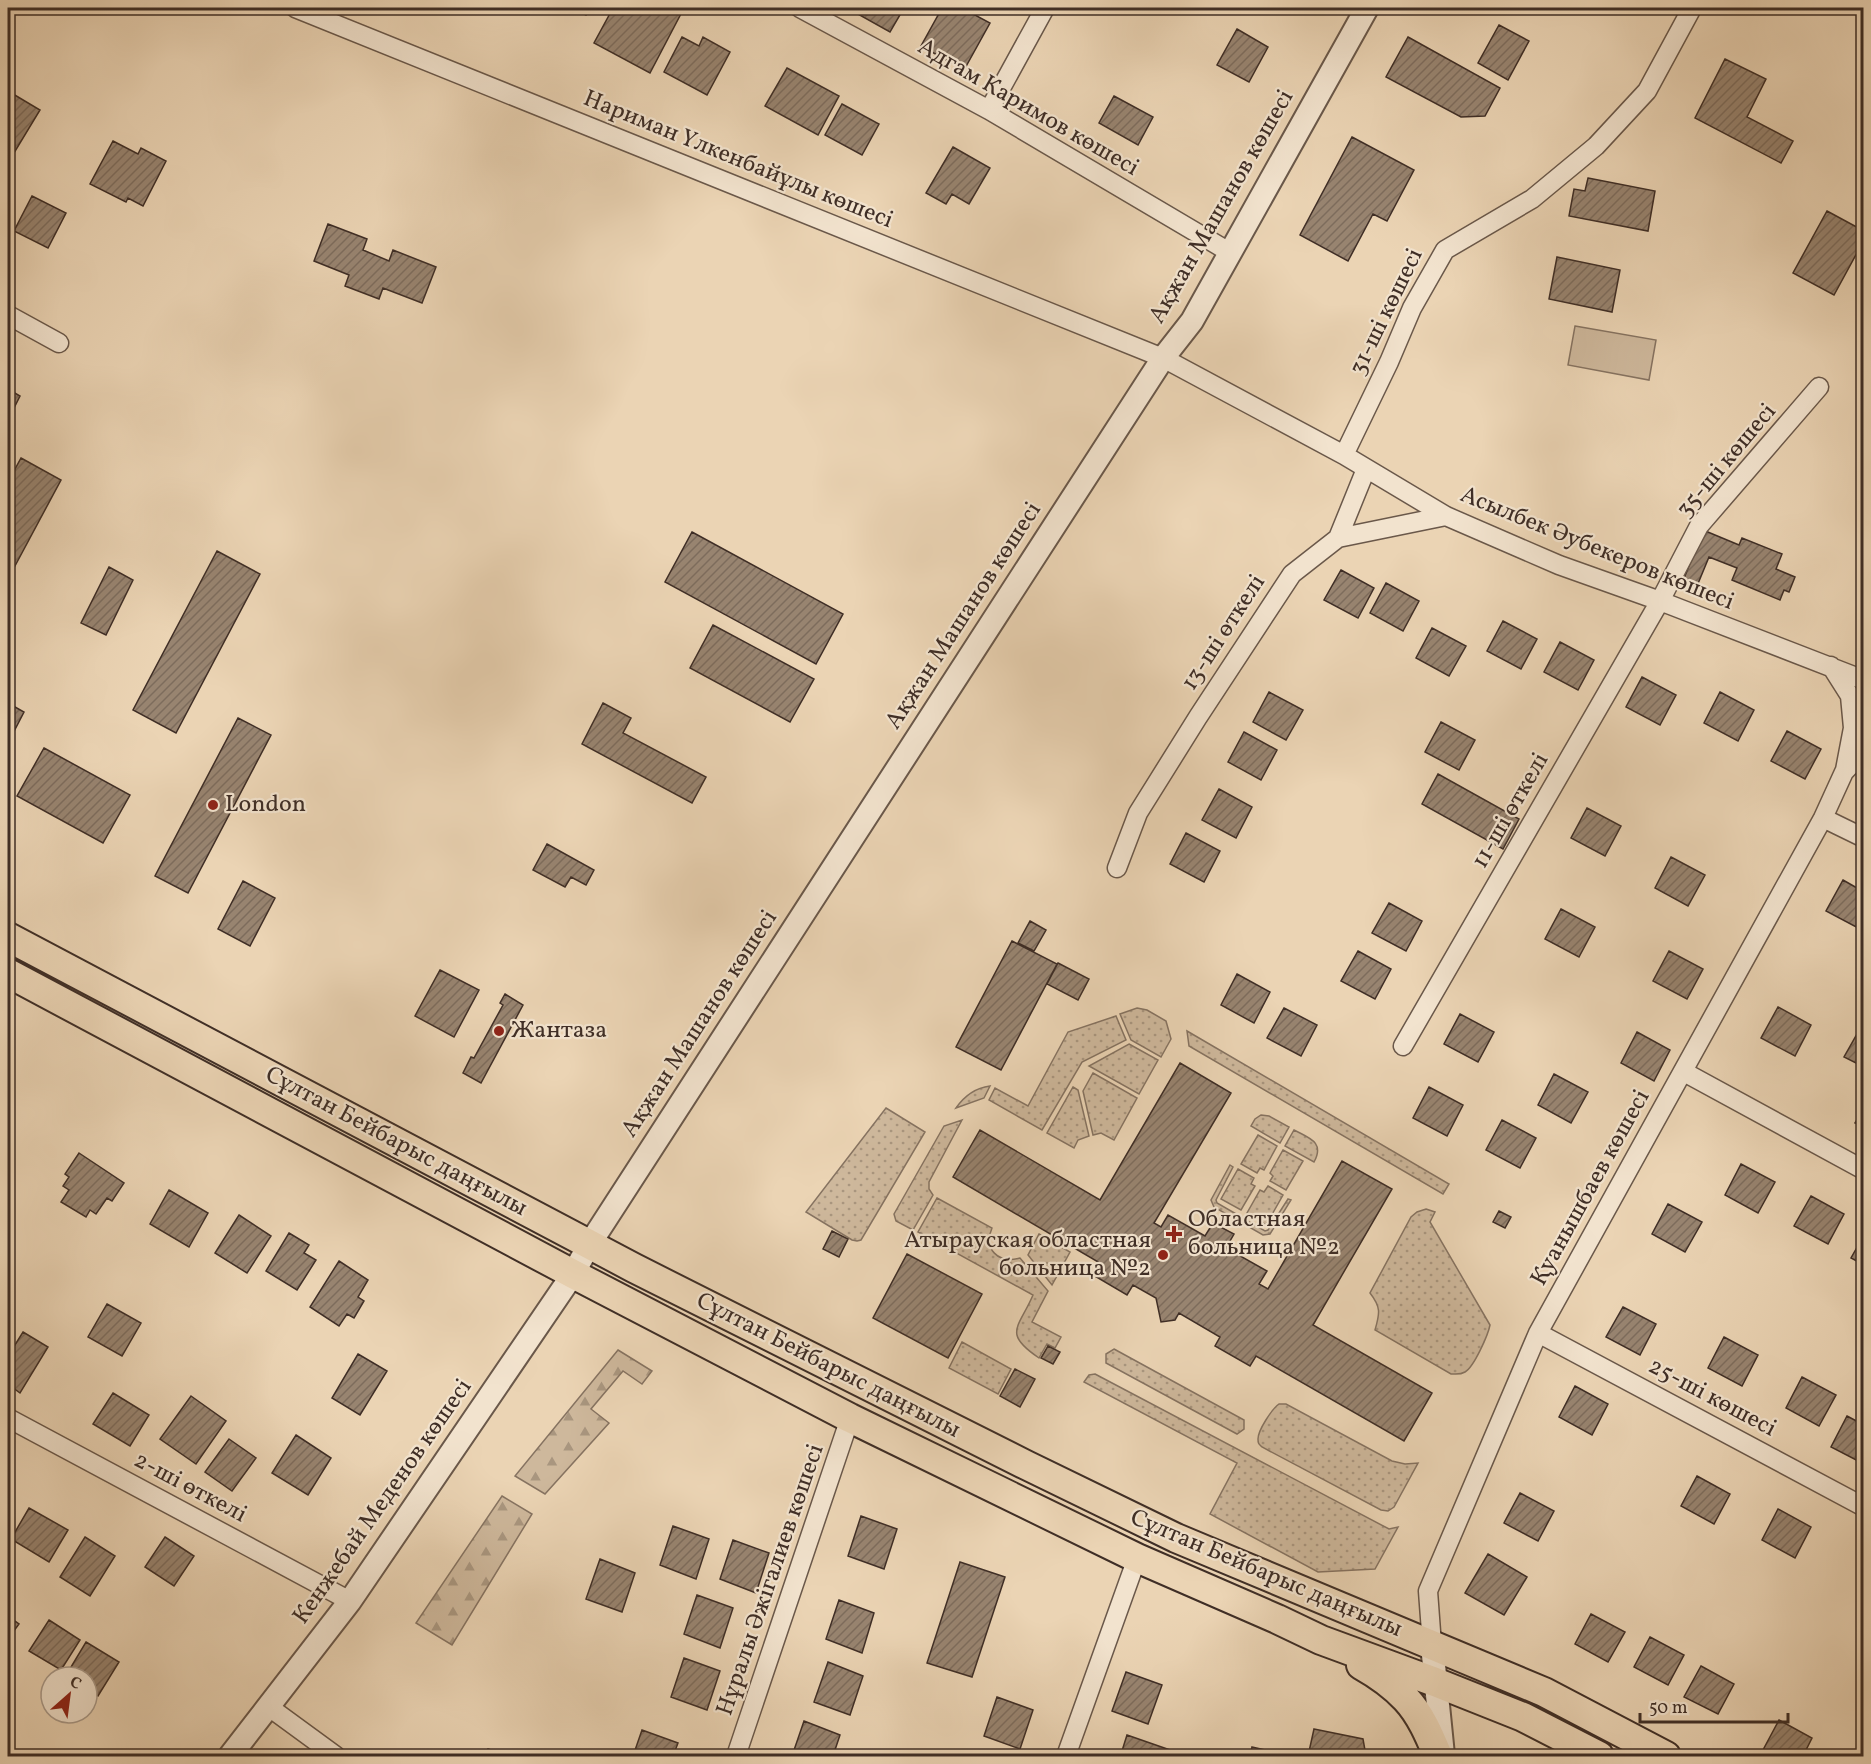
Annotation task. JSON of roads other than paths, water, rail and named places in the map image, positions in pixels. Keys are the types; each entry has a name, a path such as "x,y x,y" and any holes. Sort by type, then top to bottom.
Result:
{"main road":[{"name":"Сұлтан Бейбарыс даңғылы","path":"8,937 589,1245 1005,1455 1176,1538 1544,1692 1666,1756"},
{"name":"Сұлтан Бейбарыс даңғылы","path":"8,973 573,1274 850,1418 1137,1558 1321,1640 1523,1717 1599,1756"},
{"path":"243,1098 258,1069"},
{"path":"1321,1640 1378,1675 1407,1699 1424,1724 1438,1756"}],"street":[{"name":"Нариман Үлкенбайұлы көшесі","path":"295,8 1163,357"},
{"name":"Адгам Каримов көшесі","path":"800,8 989,110 1231,253"},
{"path":"989,110 1045,8"},
{"name":"Ақжан Машанов көшесі","path":"573,1274 589,1245 1163,357 1192,321 1367,8"},
{"name":"31-ші көшесі","path":"1344,455 1412,308 1445,250 1532,199 1596,146 1647,92 1692,8"},
{"path":"8,315 59,343"},
{"name":"Асылбек Әубекеров көшесі","path":"1163,357 1344,455 1446,516 1559,565 1660,601 1863,680"},
{"name":"35-ші көшесі","path":"1660,601 1699,526 1819,387"},
{"path":"1338,538 1366,469"},
{"name":"13-ші өткелі","path":"1117,868 1138,813 1292,574 1338,538 1446,516"},
{"name":"11-ші өткелі","path":"1403,1046 1660,601"},
{"name":"Қуанышбаев көшесі","path":"1432,1645 1428,1591 1538,1333 1823,818 1844,772 1853,728 1850,696 1831,666"},
{"name":"Қуанышбаев көшесі","path":"1844,772 1863,751"},
{"path":"1823,818 1863,838"},
{"path":"1684,1072 1863,1170"},
{"name":"Кенжебай Меденов көшесі","path":"230,1756 350,1602 573,1274"},
{"name":"25-ші көшесі","path":"1538,1333 1863,1507"},
{"name":"2-ші өткелі","path":"8,1418 350,1602"},
{"name":"Нұралы Әжiгалиев көшесi","path":"736,1756 850,1418"},
{"path":"1066,1756 1137,1558"},
{"path":"1432,1645 1443,1756"},
{"path":"268,1707 336,1756"}],"place":[{"name":"London","path":"213,805"},
{"name":"Жантаза","path":"499,1031"},
{"name":"Областная больница №2","path":"1174,1234"},
{"name":"Атырауская областная больница №2","path":"1163,1255"}]}
